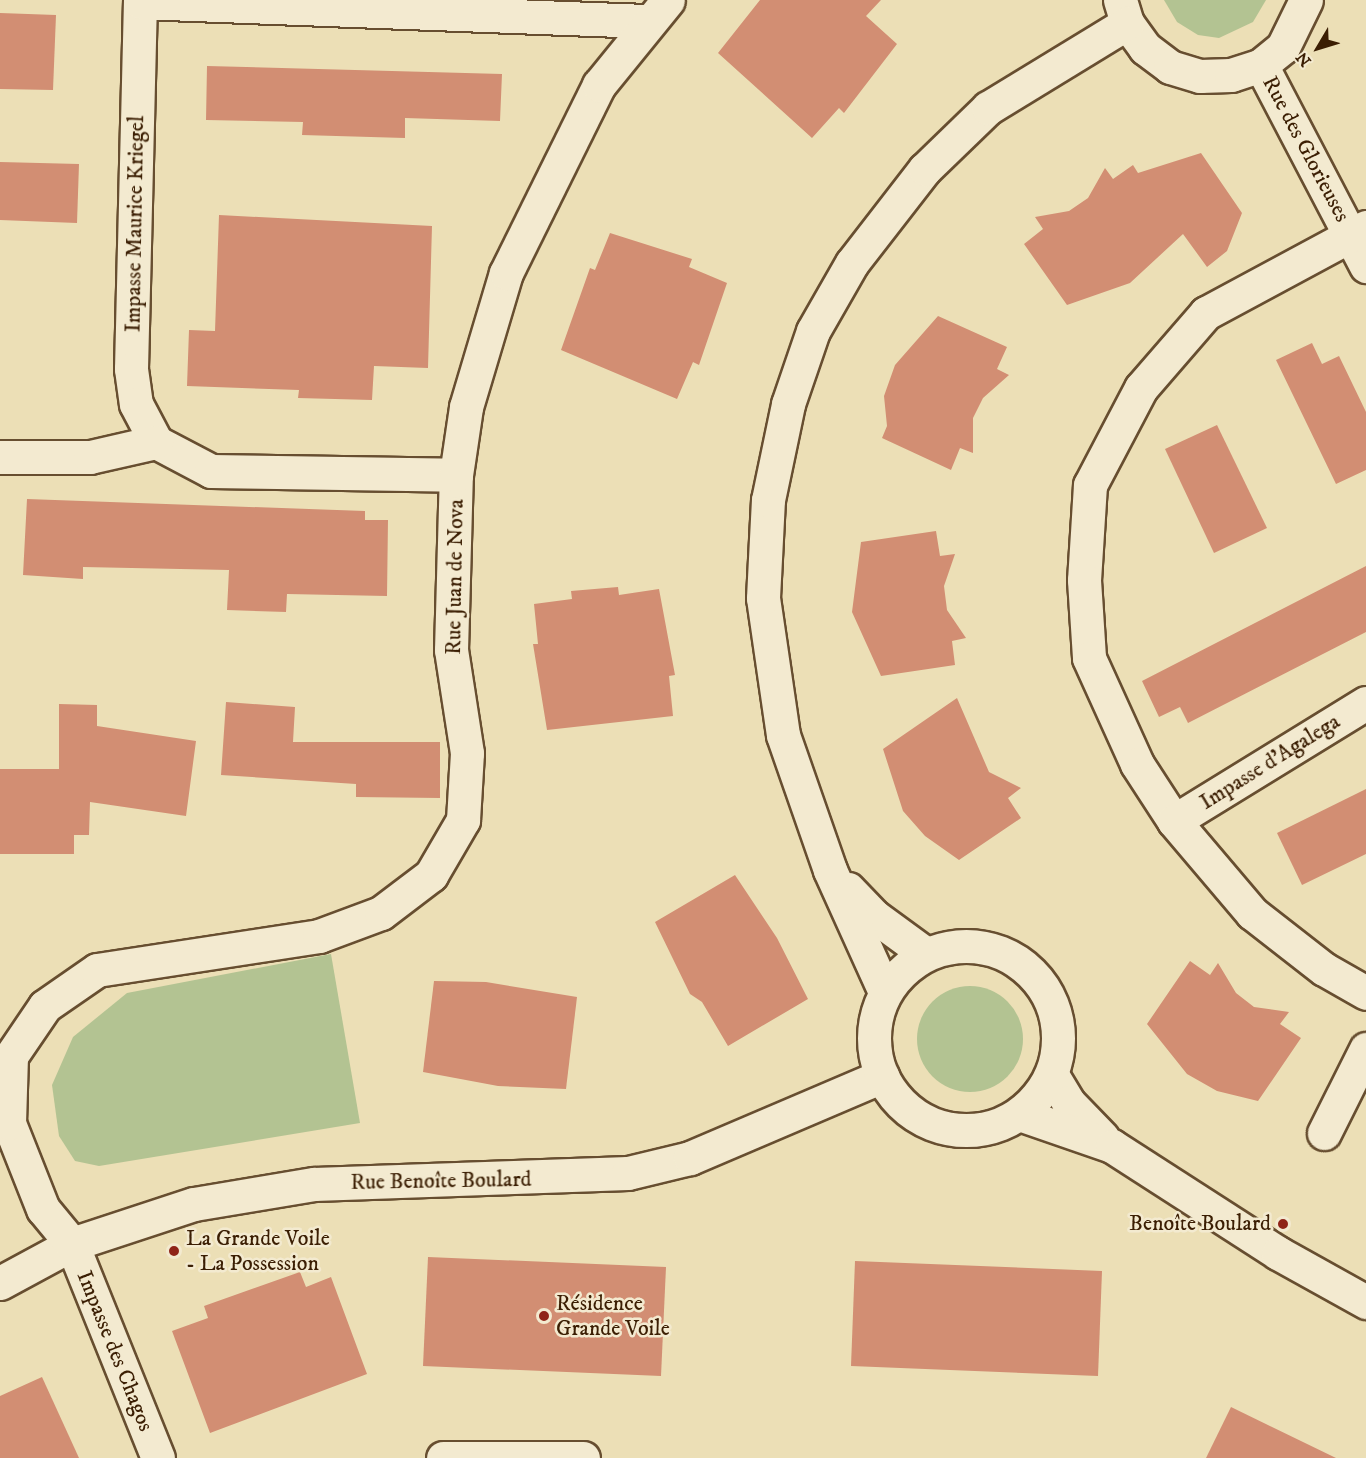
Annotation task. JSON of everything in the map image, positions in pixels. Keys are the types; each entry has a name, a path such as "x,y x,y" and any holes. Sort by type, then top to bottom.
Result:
{"street":[{"path":"885,992 927,954 954,946 982,946 1032,973 1058,1023 1052,1076 1019,1114 995,1126 941,1127 903,1104 882,1076 874,1045 885,992 830,870 783,735 763,598 768,500 791,393 813,331 852,263 925,169 988,108 1124,11 1154,54 1200,76 1231,75 1261,65 1283,46 1306,0"},
{"path":"140,1 657,10"},
{"name":"Impasse Maurice Kriegel","path":"140,1 131,369 136,404 156,442"},
{"name":"Rue Juan de Nova","path":"72,1244 43,1209 9,1123 11,1056 45,1006 98,970 319,936 381,913 431,875 463,820 467,753 451,650 456,476 466,407 506,273 599,85 657,10"},
{"name":"Rue des Glorieuses","path":"1261,65 1359,230 1366,266"},
{"path":"1359,230 1206,313 1141,388 1090,484 1084,580 1089,658 1137,764 1174,821 1252,912 1324,969 1366,993"},
{"path":"0,457 90,457 156,442 210,471 456,476"},
{"name":"Impasse d'Agalega","path":"1174,821 1366,703"},
{"path":"830,870 874,916 927,954"},
{"path":"1324,1133 1366,1049"},
{"name":"Rue Benoîte Boulard","path":"0,1283 72,1244 194,1204 314,1184 628,1173 690,1158 882,1076"},
{"path":"1052,1076 1068,1102 1112,1146 1278,1253 1366,1302"},
{"path":"1019,1114 1112,1146"},
{"name":"Impasse des Chagos","path":"72,1244 158,1458"},
{"path":"443,1458 583,1458"}],"green space":[{"path":"1164,0 1266,0 1253,22 1219,38 1198,35 1177,22"},
{"path":"331,954 360,1123 99,1166 75,1161 59,1136 52,1085 73,1037 127,993"},
{"path":"970,986 990,990 1008,1001 1019,1019 1023,1039 1019,1059 1008,1077 990,1088 970,1092 950,1088 932,1077 921,1059 917,1039 921,1019 932,1001 950,990"}],"building":[{"path":"760,0 881,0 866,16 897,44 844,113 839,108 812,138 718,53"},
{"path":"0,13 56,15 53,90 0,89"},
{"path":"207,66 502,74 500,121 405,118 405,138 302,135 303,122 206,120"},
{"path":"1201,153 1242,213 1227,251 1207,267 1183,234 1130,283 1067,305 1024,244 1043,229 1035,217 1069,211 1088,198 1105,168 1113,179 1133,165 1138,173"},
{"path":"0,162 79,164 77,223 0,220"},
{"path":"219,215 432,226 428,368 374,366 372,400 298,398 299,390 187,386 189,330 215,331"},
{"path":"610,233 692,259 689,267 727,283 699,365 693,362 677,399 561,350 590,268 595,270"},
{"path":"938,316 1007,347 997,369 1009,375 983,398 973,418 973,453 960,448 951,470 882,438 887,426 884,396 895,365"},
{"path":"1312,343 1322,364 1339,356 1366,412 1366,470 1336,484 1276,360"},
{"path":"1217,425 1267,528 1214,553 1165,449"},
{"path":"27,499 365,511 365,520 388,520 387,596 287,594 286,612 227,610 229,570 83,567 83,579 23,575"},
{"path":"936,531 940,556 955,554 944,586 947,610 966,638 952,641 955,665 881,676 852,612 861,542"},
{"path":"1366,566 1366,632 1188,723 1180,707 1159,717 1142,681"},
{"path":"618,587 619,595 659,589 675,675 669,676 673,716 547,730 533,644 538,644 534,604 572,599 571,591"},
{"path":"957,698 989,772 1021,788 1008,798 1021,818 959,860 925,836 903,811 883,749"},
{"path":"226,702 295,707 293,742 440,742 440,798 356,797 356,784 221,775"},
{"path":"59,704 97,705 97,726 196,741 186,816 90,802 89,835 74,835 74,854 0,854 0,769 59,769"},
{"path":"1366,789 1366,854 1302,885 1277,833"},
{"path":"735,875 777,938 808,999 728,1046 702,1002 690,994 655,922"},
{"path":"1190,961 1210,975 1218,963 1236,993 1254,1007 1289,1012 1280,1024 1301,1038 1258,1101 1217,1091 1187,1074 1147,1024"},
{"path":"434,981 486,982 577,997 566,1089 498,1086 423,1072"},
{"name":"Résidence Grande Voile","path":"428,1257 666,1267 661,1376 423,1366"},
{"path":"855,1261 1102,1271 1098,1376 851,1366"},
{"path":"300,1272 306,1287 331,1277 367,1374 210,1433 172,1331 208,1318 204,1306"},
{"path":"42,1377 79,1458 0,1458 0,1396"},
{"path":"1231,1407 1336,1458 1206,1458"}],"place":[{"name":"Benoîte Boulard","path":"1283,1224"},
{"name":"La Grande Voile - La Possession","path":"174,1251"},
{"name":"Résidence Grande Voile","path":"544,1316"}]}
